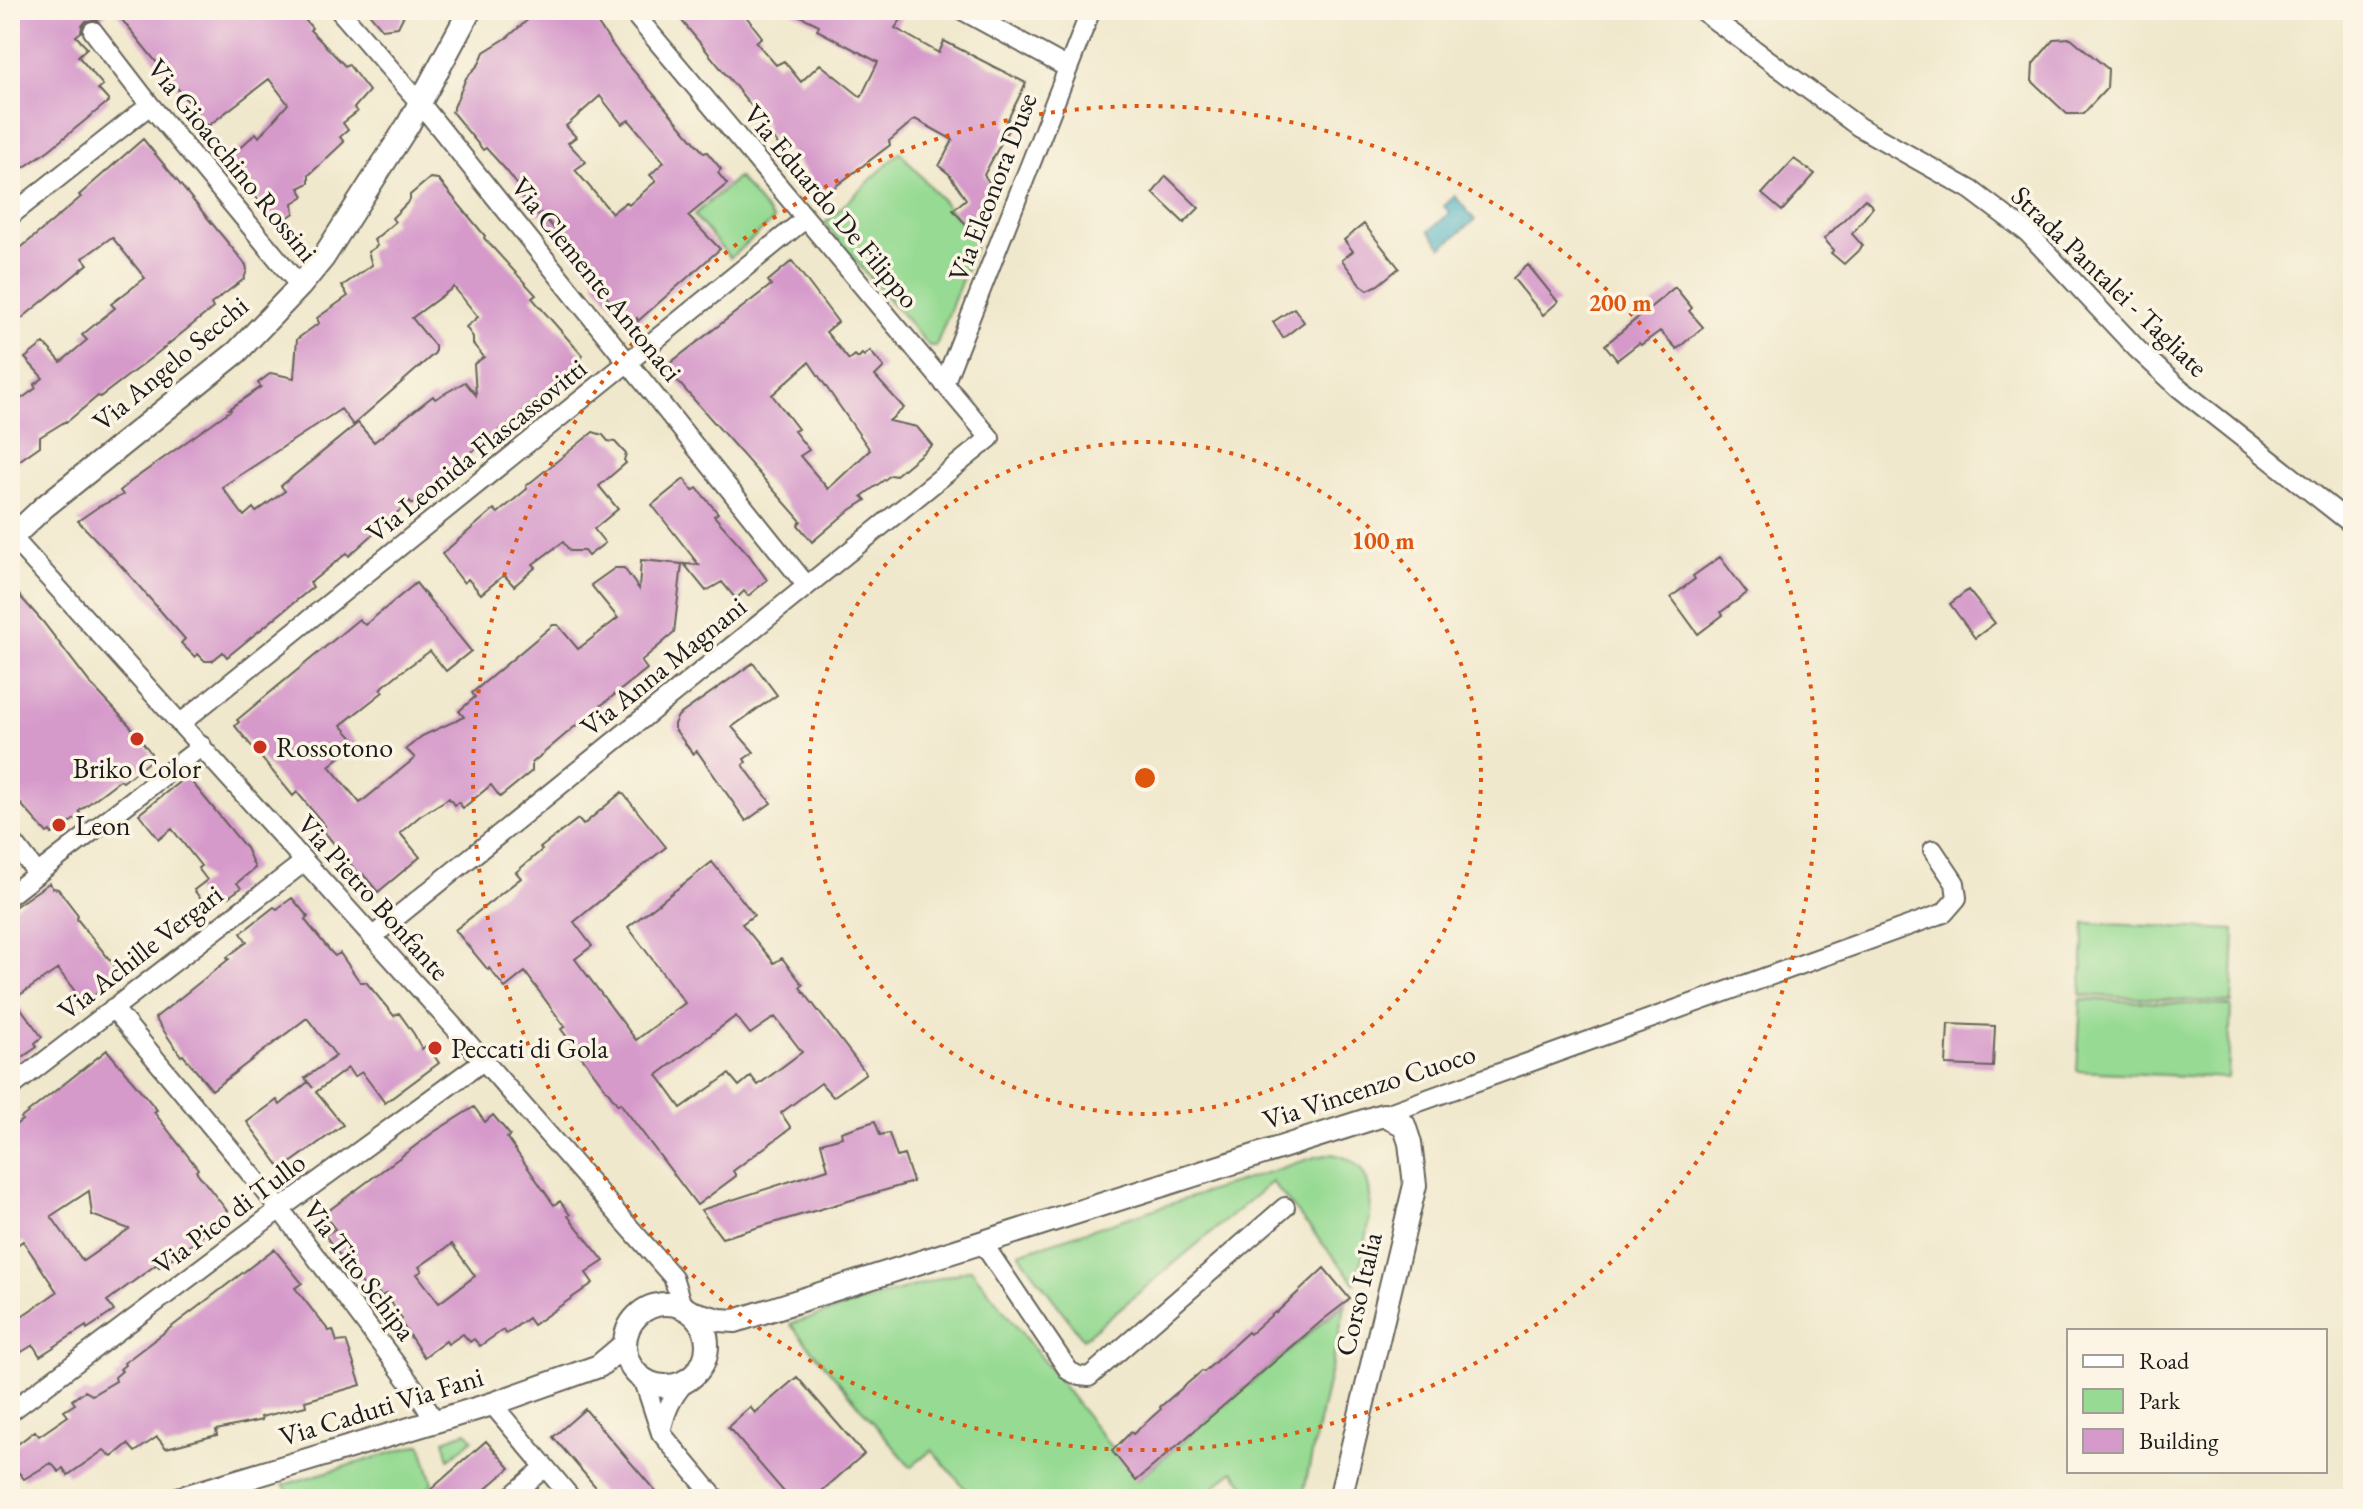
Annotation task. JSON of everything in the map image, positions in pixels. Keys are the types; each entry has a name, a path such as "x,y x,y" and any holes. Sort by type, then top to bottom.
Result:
{"street":[{"name":"Via Clemente Antonaci","path":"339,10 420,103 807,586"},
{"name":"Via Angelo Secchi","path":"11,537 237,352 300,286 323,258 420,103 470,10"},
{"name":"Via Eduardo De Filippo","path":"631,10 990,438"},
{"path":"962,10 1068,68"},
{"name":"Via Eleonora Duse","path":"944,384 1091,10"},
{"name":"Strada Pantalei - Tagliate","path":"1701,10 1859,127 1971,190 2028,233 2137,349 2178,387 2353,525"},
{"name":"Via Gioacchino Rossini","path":"93,31 300,286"},
{"path":"10,216 150,105"},
{"name":"Via Leonida Flascassovitti","path":"181,723 805,219"},
{"name":"Via Anna Magnani","path":"372,937 990,438"},
{"name":"Via Pietro Bonfante","path":"11,537 202,746 673,1277 688,1310"},
{"path":"10,895 202,746"},
{"path":"10,838 37,873"},
{"name":"Via Vincenzo Cuoco","path":"688,1310 720,1320 735,1321 1383,1115 1944,913 1957,898 1955,883 1933,850"},
{"name":"Via Achille Vergari","path":"10,1088 304,862"},
{"name":"Via Tito Schipa","path":"113,1008 280,1209 419,1395 435,1422"},
{"name":"Via Pico di Tullo","path":"10,1412 483,1061"},
{"name":"Corso Italia","path":"1340,1499 1415,1185 1410,1143 1404,1125 1383,1115"},
{"path":"982,1242 1069,1371 1089,1377 1285,1207"},
{"path":"639,1376 658,1386 672,1387 697,1374 708,1349 702,1323 688,1310 669,1303 656,1305 634,1318 624,1345 627,1359 639,1376 661,1433 716,1499"},
{"name":"Via Vincenzo Cuoco","path":"708,1349 735,1321"},
{"name":"Via Caduti Via Fani","path":"178,1499 492,1404 599,1366 624,1345"},
{"name":"Via Caduti Via Fani","path":"599,1366 639,1376"},
{"path":"661,1433 672,1397 685,1382"},
{"path":"492,1404 572,1499"},
{"path":"508,1499 545,1467"}],"green space":[{"path":"900,152 977,241 936,346 929,346 824,224"},
{"path":"738,177 774,220 730,258 694,215"},
{"path":"2085,923 2235,930 2232,1003 2081,995"},
{"path":"2081,999 2231,1006 2228,1078 2077,1071"},
{"path":"1332,1154 1351,1161 1363,1173 1369,1189 1368,1227 1355,1283 1272,1182 1083,1339 1019,1253 1315,1157"},
{"path":"971,1269 1137,1480 1346,1302 1302,1499 1256,1499 1233,1471 1200,1499 974,1499 932,1450 911,1467 790,1324"},
{"path":"466,1432 473,1439 449,1459 444,1440"},
{"path":"421,1444 433,1483 415,1499 406,1493 398,1499 294,1499 283,1485"}],"water":[{"path":"1455,196 1475,220 1442,247 1429,231 1450,213 1444,206"}],"building":[{"path":"10,10 111,10 98,20 86,21 76,36 87,48 78,56 103,85 98,89 109,101 10,177"},
{"path":"114,10 297,10 312,28 310,30 345,66 348,64 369,91 354,108 357,112 343,123 348,130 340,137 344,142 309,175 309,183 299,188 304,196 293,203 294,213 283,221 273,220 228,159 256,133 259,137 288,104 269,79 208,126"},
{"path":"366,10 394,10 404,15 398,27 382,29"},
{"path":"539,10 588,10 619,54 721,169 718,173 727,184 688,216 720,249 638,321 637,318 631,322 628,318 625,320 594,282 596,279 541,213 538,215 521,196 523,192 506,170 486,148 483,150 452,112 466,78 479,64 484,52 508,37","holes":["600,96 622,124 629,120 664,162 650,175 656,181 629,205 626,202 612,213 575,170 586,162 568,143 576,137 566,126"]},
{"path":"673,10 741,10 762,37 756,42 776,65 784,61 801,82 820,64 861,97 878,62 817,30 819,25 788,10 890,10 903,17 895,28 939,53 944,41 1026,83 1005,125 1009,128 984,175 989,182 990,201 974,233 953,210 966,199 949,174 939,166 953,140 915,119 889,141 890,145 824,195 784,145 781,148 764,127 767,125"},
{"path":"2071,38 2108,69 2107,88 2083,114 2067,114 2032,81 2033,64 2054,39"},
{"path":"143,139 246,265 244,279 211,304 213,308 155,355 67,422 40,437 40,446 10,467 10,407 36,388 34,385 43,378 25,358 44,343 61,362 87,340 82,335 115,308 111,304 145,278 112,237 83,258 88,264 10,328 10,257"},
{"path":"1794,159 1815,174 1782,211 1762,194"},
{"path":"1166,176 1199,208 1184,223 1153,193"},
{"path":"430,178 438,179 484,238 536,295 532,298 582,355 579,363 521,416 470,453 472,455 412,504 410,501 349,556 347,553 310,583 313,587 227,657 223,652 212,661 205,661 198,654 195,657 181,643 185,639 78,521 123,495 120,491 130,482 261,387 258,383 271,373 294,378 297,339 319,323 317,318 348,296 342,286 372,265 368,252 377,246 374,240 395,222 392,218 410,200 410,195","holes":["454,287 478,317 466,327 473,337 473,344 484,357 474,364 476,395 465,382 435,399 433,396 374,442 358,423 281,486 285,491 256,512 253,508 244,516 222,487 341,409 353,425 435,353 435,346 412,318"]},
{"path":"1865,199 1873,207 1852,234 1863,246 1844,264 1831,253 1834,250 1824,239"},
{"path":"1364,224 1399,268 1368,290 1342,260 1353,251 1344,240"},
{"path":"792,261 838,322 826,332 849,360 870,351 884,367 875,376 904,408 889,421 917,427 932,445 895,476 891,475 862,496 866,500 812,542 798,525 801,521 665,367 771,285 768,281","holes":["809,362 870,450 828,489 800,456 809,450 794,431 798,429 772,395"]},
{"path":"1528,265 1558,302 1543,315 1513,278"},
{"path":"1675,287 1703,327 1677,349 1660,331 1617,360 1605,345"},
{"path":"1294,308 1304,322 1283,338 1273,322"},
{"path":"593,432 615,442 626,454 626,463 599,486 618,509 594,529 605,543 588,556 584,551 570,551 563,542 533,564 536,567 514,586 504,575 481,594 468,579 464,583 442,554 494,509 498,513"},
{"path":"684,479 693,491 697,488 718,513 714,516 767,580 748,596 744,591 736,599 722,582 706,591 684,564 699,565 652,505"},
{"path":"1720,557 1747,593 1698,634 1671,597"},
{"path":"641,560 682,564 674,633 641,661 647,669 532,763 532,771 500,797 491,785 463,808 458,802 454,805 449,798 420,816 400,833 420,857 378,892 363,874 360,876 297,792 293,796 235,726 239,722 237,720 359,619 365,625 416,583 471,651 446,671 430,651 380,689 383,692 341,725 357,743 329,766 360,803 415,758 406,749 422,736 464,717 459,711 475,697 472,693 553,625 558,625 578,649 618,618 591,585 615,568 624,568 639,589"},
{"path":"10,585 151,753 147,756 151,760 123,782 120,780 79,811 81,815 52,834 50,831 47,833 10,792"},
{"path":"1968,590 1995,623 1975,638 1950,604"},
{"path":"753,663 777,695 732,727 754,752 744,759 746,762 743,765 771,803 746,821 697,751 693,754 674,724 678,716"},
{"path":"187,776 246,848 255,868 237,883 241,888 227,898 225,896 209,910 194,890 207,880 198,868 201,866 172,829 159,839 139,814"},
{"path":"622,792 666,847 574,922 592,946 575,959 636,1040 685,1003 628,927 712,862 754,915 742,924 774,963 782,958 803,985 800,987 866,1073 833,1097 821,1083 781,1113 791,1128 733,1171 736,1176 697,1205 561,1029 565,1027 525,972 505,988 455,930 521,878 516,872 542,850 540,848 578,819 583,825","holes":["736,1016 750,1034 775,1017 802,1052 758,1085 751,1076 739,1086 729,1074 681,1108 657,1075"]},
{"path":"49,883 58,889 78,915 77,919 122,975 84,1003 58,969 14,999 42,1037 35,1043 37,1047 10,1066 10,910"},
{"path":"292,898 331,952 335,956 340,953 360,982 366,982 394,1016 399,1013 422,1049 427,1045 439,1063 385,1103 362,1072 354,1077 348,1068 316,1092 343,1125 282,1169 247,1122 277,1100 280,1105 308,1082 313,1088 305,1078 336,1056 307,1018 212,1090 181,1056 155,1018 247,942 241,933 274,907 277,909"},
{"path":"1948,1024 1995,1026 1993,1067 1946,1065"},
{"path":"107,1050 157,1110 154,1112 228,1212 217,1220 219,1223 180,1253 159,1267 157,1264 107,1301 114,1311 40,1356 33,1345 10,1359 10,1324 57,1292 23,1241 10,1250 10,1135 21,1118","holes":["89,1191 92,1215 129,1229 83,1261 51,1216"]},
{"path":"474,1107 485,1122 493,1115 510,1135 507,1138 554,1205 560,1201 568,1216 604,1261 586,1273 593,1283 533,1325 528,1318 506,1334 503,1330 480,1346 474,1339 470,1342 463,1334 448,1344 446,1341 424,1357 386,1294 381,1296 377,1291 370,1295 325,1235 335,1229 324,1214 434,1132","holes":["452,1244 475,1276 439,1303 417,1274 422,1271 419,1267"]},
{"path":"875,1121 880,1135 889,1133 897,1157 904,1155 913,1182 722,1238 701,1210 828,1169 821,1143 842,1137 841,1132"},
{"path":"274,1249 302,1283 295,1288 329,1331 333,1330 337,1342 346,1341 361,1385 305,1401 306,1406 261,1417 262,1420 216,1430 217,1435 166,1448 157,1437 135,1452 128,1444 112,1457 104,1450 68,1475 63,1468 59,1472 51,1463 24,1479 19,1473 10,1480 10,1450 35,1431 39,1436 68,1416 64,1411 75,1404 72,1400 85,1391 92,1395 116,1381 115,1377 122,1371 120,1369 124,1363"},
{"path":"1324,1268 1350,1299 1136,1481 1112,1451 1248,1332 1250,1334 1276,1313"},
{"path":"797,1377 864,1454 822,1491 828,1499 790,1499 728,1427 750,1407 755,1413"},
{"path":"585,1409 662,1499 606,1499 553,1437"},
{"path":"486,1441 510,1468 474,1499 420,1499"}],"place":[{"name":"Briko Color","path":"137,739"},
{"name":"Rossotono","path":"260,747"},
{"name":"Leon","path":"59,825"},
{"name":"Peccati di Gola","path":"435,1048"}]}
